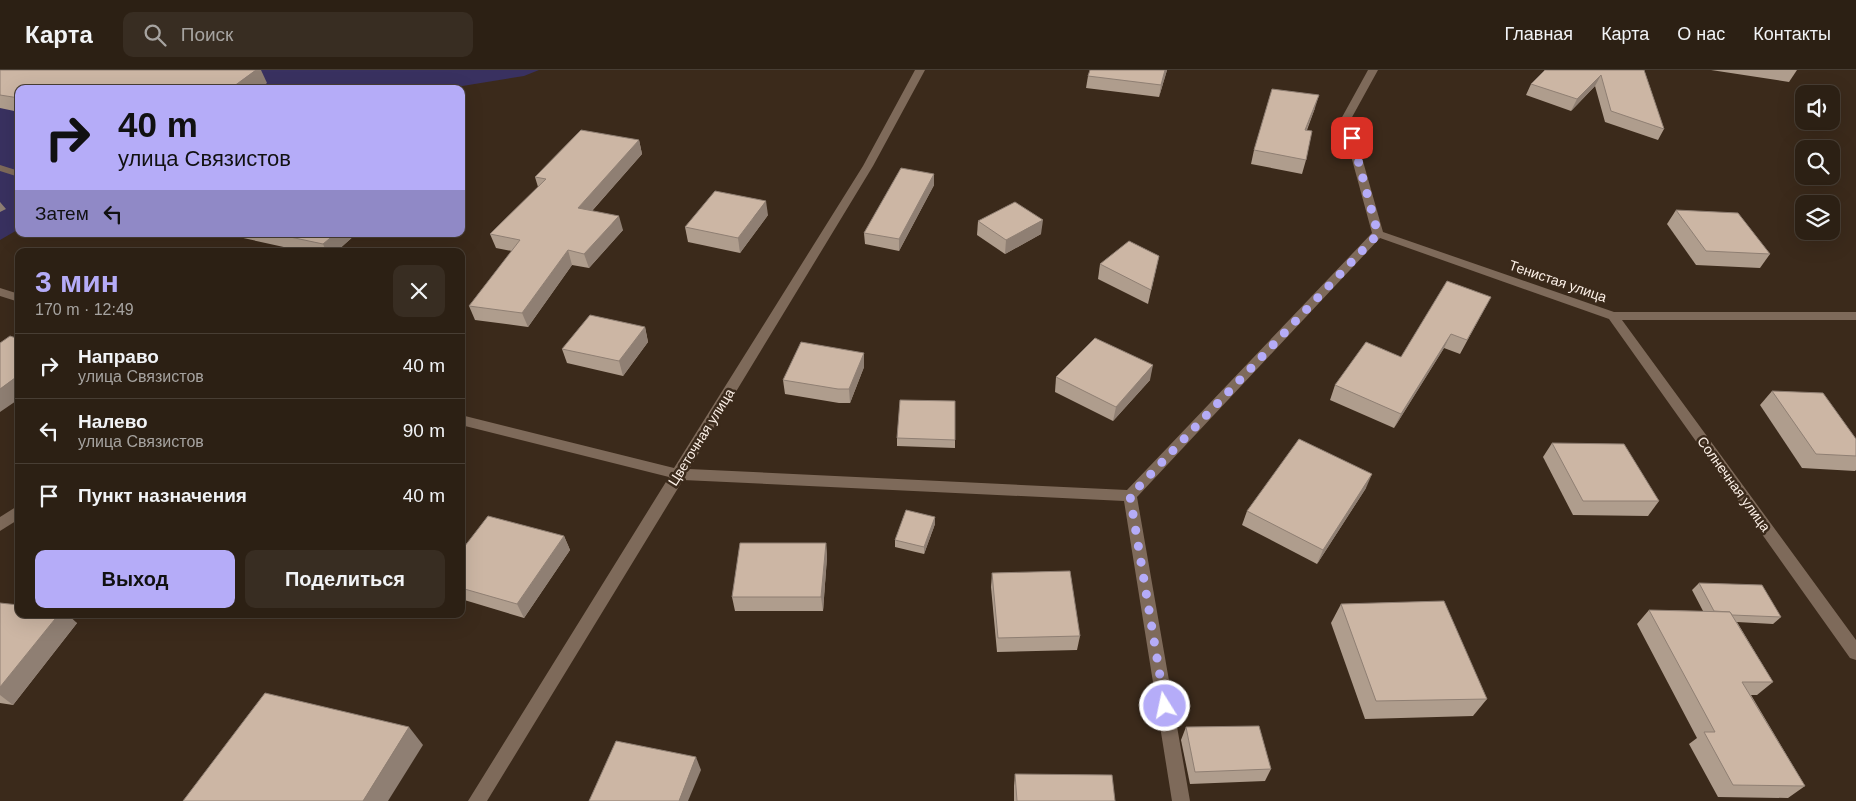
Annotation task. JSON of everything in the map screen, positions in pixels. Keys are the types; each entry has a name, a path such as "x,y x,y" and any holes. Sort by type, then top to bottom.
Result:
{"street":[{"name":"Цветочная улица","path":"477,801 868,166 920,70"},
{"path":"465,421 678,474 1130,496 1378,234 1346,119 1373,70"},
{"path":"0,168 15,173"},
{"name":"Тенистая улица","path":"1378,234 1613,316 1856,316"},
{"path":"0,292 15,297"},
{"name":"Солнечная улица","path":"1613,316 1856,652"},
{"path":"1130,496 1181,801"},
{"path":"0,525 15,514"}],"shaded area":[{"path":"0,70 539,70 524,76 465,86 15,85 15,231 0,240"}],"building":[{"path":"0,70 256,70 235,85 15,85 15,97 0,95"},
{"path":"1090,70 1165,70 1161,85 1088,76"},
{"path":"1545,70 1644,70 1664,129 1611,111 1601,75 1577,99 1531,84"},
{"path":"1272,89 1319,95 1305,130 1312,131 1306,160 1254,150"},
{"path":"581,130 639,140 578,208 619,216 584,254 568,250 522,313 469,306 520,240 490,234 546,179 535,177"},
{"path":"901,168 934,174 899,239 864,233"},
{"path":"715,191 766,201 738,238 685,227"},
{"path":"1015,202 1043,220 1006,240 978,221"},
{"path":"1676,210 1738,213 1770,254 1706,251"},
{"path":"290,237 331,237 323,244"},
{"path":"1129,241 1159,256 1151,290 1100,264"},
{"path":"1447,281 1491,297 1467,340 1451,334 1401,414 1335,385 1366,342 1401,357"},
{"path":"590,315 645,327 619,361 562,349"},
{"path":"10,336 15,338 15,378 0,389 0,343"},
{"path":"1095,338 1153,365 1116,407 1056,377"},
{"path":"801,342 864,353 849,389 783,380"},
{"path":"1772,391 1823,393 1856,439 1856,456 1816,454"},
{"path":"900,400 955,401 955,440 897,438"},
{"path":"1299,439 1372,474 1323,550 1247,511"},
{"path":"1552,443 1624,444 1659,501 1583,501"},
{"path":"906,510 935,517 924,547 895,540"},
{"path":"488,516 564,536 517,604 465,589 465,546"},
{"path":"740,543 826,543 821,597 732,597"},
{"path":"1070,571 1080,636 998,638 992,573"},
{"path":"1699,583 1762,585 1781,617 1732,615 1730,612 1714,611"},
{"path":"1444,601 1487,699 1376,701 1341,604"},
{"path":"0,603 15,605 15,618 56,618 0,687"},
{"path":"1649,610 1730,612 1773,682 1742,682 1805,786 1733,785 1704,732 1715,732"},
{"path":"265,693 409,727 363,801 183,801"},
{"path":"1259,726 1271,769 1195,772 1186,727"},
{"path":"616,741 696,757 679,801 589,801"},
{"path":"1015,774 1112,775 1115,801 1017,801"}],"route":[{"path":"1165,706 1130,496 1378,234 1352,138"}]}
